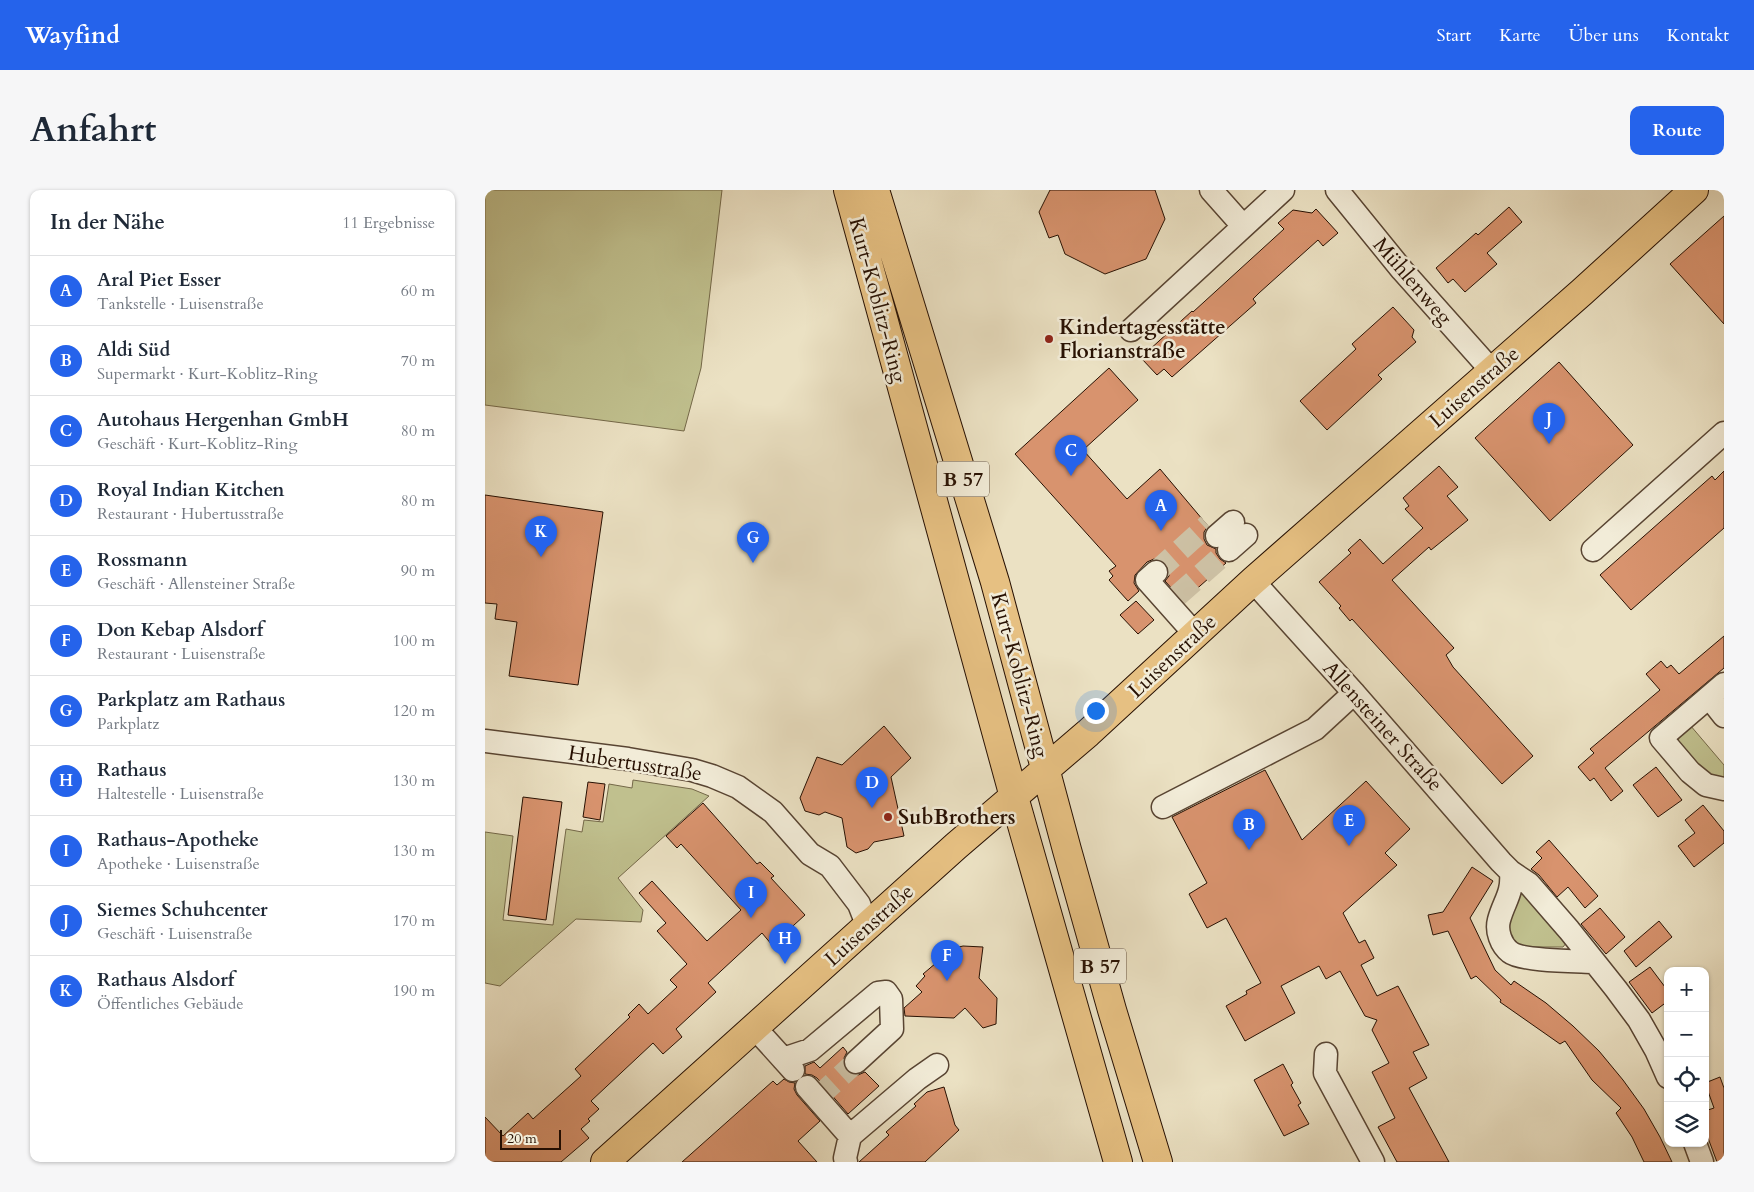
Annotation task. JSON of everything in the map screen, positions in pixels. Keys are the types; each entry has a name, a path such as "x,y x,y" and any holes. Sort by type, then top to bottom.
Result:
{"main road":[{"name":"Kurt-Koblitz-Ring","path":"848,190 1014,796 1118,1162"},
{"name":"Kurt-Koblitz-Ring","path":"875,190 995,582 1112,1010 1159,1162"},
{"name":"Luisenstraße","path":"617,1158 755,1028 956,846 1046,769 1253,581 1694,190"}],"street":[{"path":"1211,190 1243,226"},
{"path":"1131,330 1283,190"},
{"name":"Mühlenweg","path":"1337,190 1402,270 1492,371"},
{"path":"1593,550 1724,433"},
{"name":"Allensteiner Straße","path":"1253,581 1511,872 1529,884 1569,930 1639,1020 1664,1067"},
{"path":"1164,589 1195,634"},
{"path":"1724,716 1717,690 1661,738 1690,772 1706,785 1724,789"},
{"path":"1163,808 1315,729 1354,693"},
{"name":"Hubertusstraße","path":"485,741 628,759 692,770 738,787 773,812 804,849 830,866 859,904 868,927"},
{"path":"1511,872 1512,884 1498,922 1501,941 1510,953 1527,957 1594,962"},
{"path":"794,1072 810,1050 877,993 886,992 891,999 892,1030 857,1062"},
{"path":"755,1028 851,1136"},
{"path":"1326,1054 1325,1073 1373,1162"},
{"path":"846,1162 845,1158 851,1136 917,1079 937,1065"},
{"path":"1697,1147 1703,1162"}],"green space":[{"path":"485,190 722,190 701,368 684,431 485,405"},
{"path":"1690,725 1724,765 1724,782 1708,780 1678,743 1679,735"},
{"path":"633,780 692,789 709,796 618,878 643,910 641,922 576,919 500,986 485,983 485,832 513,836 503,920 553,925 566,829 582,832 584,820 603,822 609,784 632,788"},
{"path":"1523,891 1567,942 1563,947 1523,947 1512,940 1507,927 1518,895"}],"building":[{"path":"1050,190 1155,190 1165,219 1146,259 1105,274 1065,254 1058,235 1049,238 1039,212"},
{"path":"1509,207 1522,222 1487,253 1497,264 1465,292 1453,279 1448,283 1436,268 1476,233 1478,235"},
{"path":"1316,209 1338,233 1323,246 1318,240 1253,299 1256,303 1172,377 1164,369 1157,375 1142,359 1148,351 1284,229 1278,223 1293,210 1312,213"},
{"path":"1724,216 1724,324 1670,264"},
{"path":"1393,307 1414,330 1412,337 1416,342 1378,375 1382,379 1327,430 1300,401 1356,349 1352,344"},
{"path":"1559,362 1633,445 1550,521 1475,438"},
{"path":"1109,368 1138,400 1083,450 1127,499 1160,469 1208,526 1204,532 1204,539 1207,545 1216,549 1220,559 1226,563 1183,601 1165,581 1169,576 1166,564 1161,560 1154,559 1147,562 1135,575 1134,583 1139,591 1128,601 1109,580 1113,576 1109,571 1116,566 1015,454"},
{"path":"1439,466 1458,487 1447,496 1468,520 1431,550 1429,547 1392,580 1454,648 1446,655 1453,667 1533,756 1502,784 1352,619 1350,621 1339,608 1341,606 1319,582 1351,553 1348,550 1360,539 1383,564 1423,528 1405,509 1409,506 1403,498"},
{"path":"1724,471 1724,528 1631,610 1600,575 1712,476 1715,480"},
{"path":"485,495 603,512 578,685 509,676 517,622 495,619 497,604 485,603"},
{"path":"1136,601 1154,620 1138,634 1120,615"},
{"path":"1724,636 1724,668 1605,768 1623,791 1611,801 1594,778 1590,781 1578,767 1594,753 1590,749 1660,690 1646,674 1661,661 1667,668 1671,665 1679,674"},
{"path":"884,726 911,758 891,777 904,836 874,842 868,849 856,853 847,847 842,818 825,812 819,815 805,811 800,798 817,757 842,765"},
{"path":"1656,767 1682,800 1658,817 1633,785"},
{"path":"1265,770 1302,840 1366,781 1410,829 1385,853 1397,865 1343,913 1359,943 1365,940 1374,958 1361,965 1377,996 1398,986 1429,1045 1413,1052 1427,1078 1409,1088 1449,1162 1397,1162 1378,1127 1395,1118 1372,1072 1389,1063 1372,1030 1377,1020 1365,1016 1340,971 1326,979 1319,966 1281,986 1295,1013 1245,1041 1226,1006 1247,994 1246,991 1261,983 1226,918 1207,928 1189,894 1207,883 1172,817"},
{"path":"588,782 605,784 600,820 583,817"},
{"path":"523,797 562,802 546,920 508,915"},
{"path":"703,803 757,864 760,862 774,876 771,878 805,915 772,945 762,933 708,983 716,992 676,1029 682,1037 663,1054 653,1043 591,1101 599,1109 581,1129 589,1138 561,1162 485,1162 485,1117 503,1136 528,1113 533,1119 581,1076 575,1069 630,1017 628,1015 639,1004 648,1014 677,987 670,980 687,964 657,931 666,923 639,893 652,881 707,941 741,910 681,844 677,848 666,836"},
{"path":"1703,805 1724,831 1724,843 1694,867 1678,846 1695,833 1685,820"},
{"path":"1549,840 1598,896 1585,908 1568,887 1557,897 1539,875 1531,869 1542,858 1536,852"},
{"path":"1472,867 1493,881 1470,918 1495,970 1511,985 1514,981 1546,1003 1599,1051 1644,1109 1672,1162 1644,1162 1632,1137 1616,1113 1621,1108 1592,1080 1565,1041 1560,1044 1500,1002 1501,1000 1476,976 1471,979 1448,931 1433,935 1428,915 1443,912"},
{"path":"1600,908 1625,937 1606,954 1581,924"},
{"path":"1659,921 1672,937 1636,967 1624,951"},
{"path":"947,945 951,949 963,946 983,947 979,978 997,998 996,1024 983,1028 965,1008 954,1018 905,1016 904,1008 922,992 916,986 925,976 923,974 936,963 932,958"},
{"path":"1650,967 1664,986 1664,1004 1652,1013 1629,982"},
{"path":"843,1047 847,1052 843,1064 847,1071 858,1075 865,1072 879,1086 848,1114 817,1078 805,1074 805,1066 814,1062 820,1068"},
{"path":"1283,1064 1293,1083 1291,1085 1301,1103 1298,1105 1309,1124 1284,1136 1254,1080"},
{"path":"1720,1077 1724,1088 1724,1162 1717,1162 1709,1141 1709,1110 1714,1108 1709,1094 1709,1081"},
{"path":"784,1079 795,1083 794,1089 797,1095 820,1121 798,1141 817,1162 682,1162 773,1081 777,1085"},
{"path":"944,1087 955,1125 959,1130 925,1162 859,1162 889,1135 886,1132 916,1106 914,1104 927,1092"}],"tunnel":[{"path":"1156,572 1208,525"},
{"path":"1177,596 1229,550"},
{"path":"817,1098 856,1062"}],"place":[{"name":"Kindertagesstätte Florianstraße","path":"1049,339"},
{"name":"Siemes Schuhcenter","path":"1549,444"},
{"name":"Autohaus Hergenhan GmbH","path":"1071,476"},
{"name":"Aral Piet Esser","path":"1161,531"},
{"name":"Rathaus Alsdorf","path":"541,557"},
{"name":"Parkplatz am Rathaus","path":"753,563"},
{"name":"Royal Indian Kitchen","path":"872,808"},
{"name":"SubBrothers","path":"888,817"},
{"name":"Rossmann","path":"1349,846"},
{"name":"Aldi Süd","path":"1249,850"},
{"name":"Rathaus-Apotheke","path":"751,918"},
{"name":"Rathaus","path":"785,964"},
{"name":"Don Kebap Alsdorf","path":"947,981"}]}
